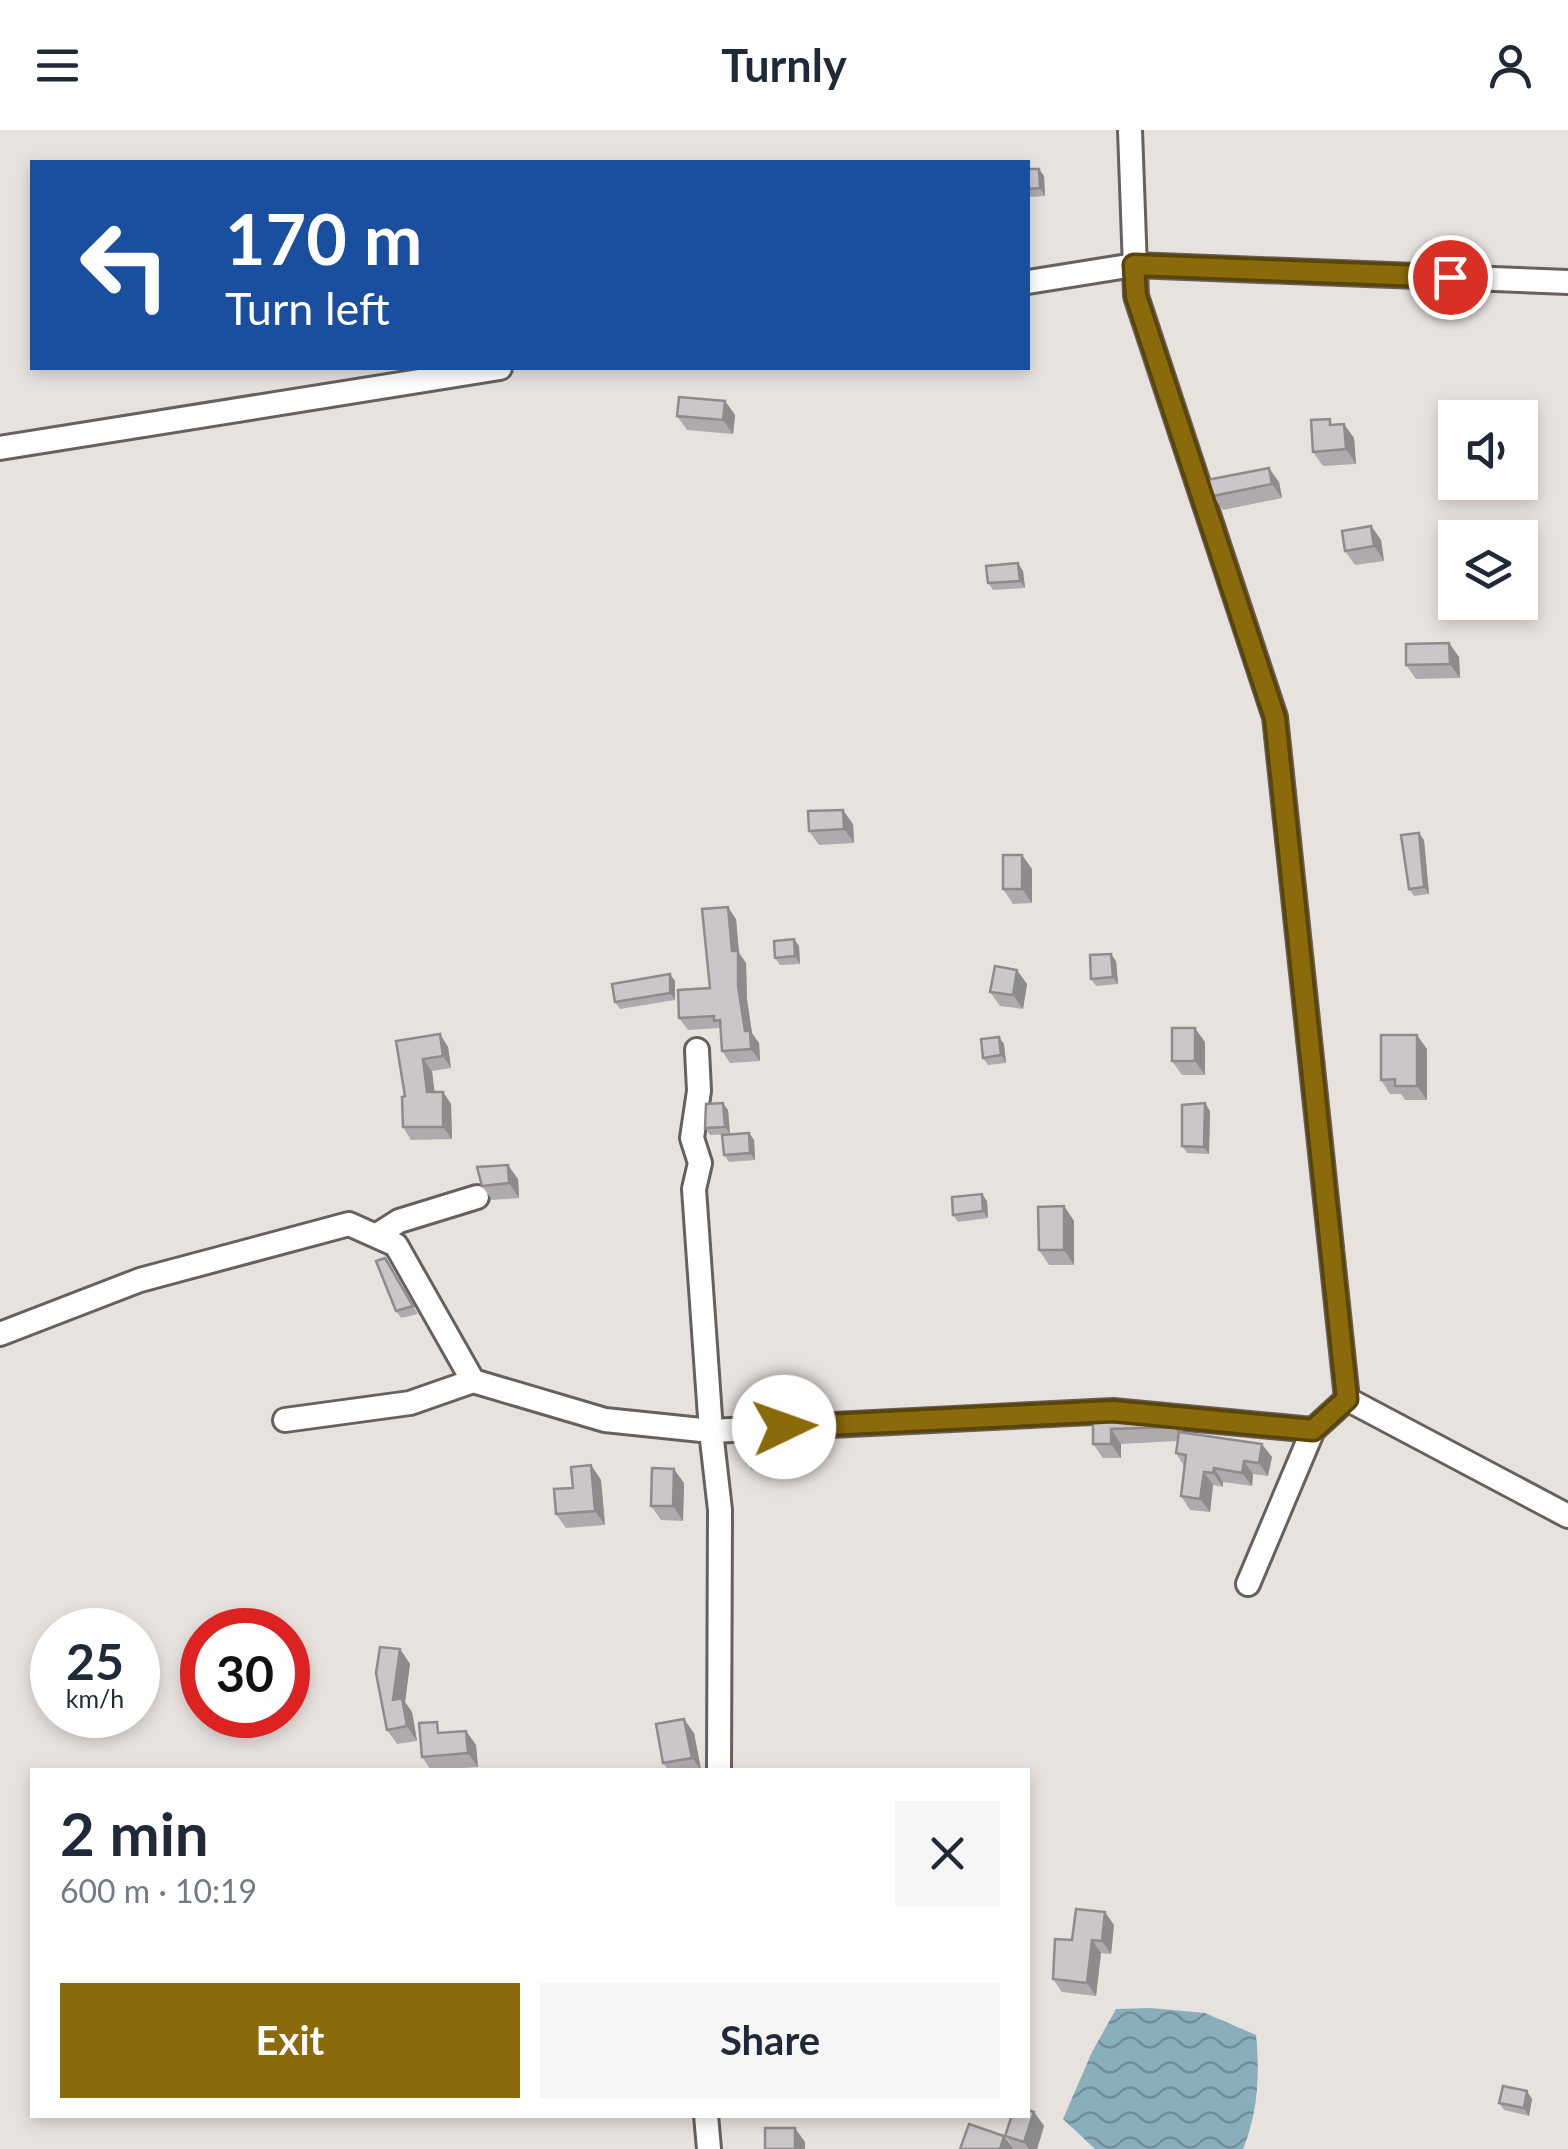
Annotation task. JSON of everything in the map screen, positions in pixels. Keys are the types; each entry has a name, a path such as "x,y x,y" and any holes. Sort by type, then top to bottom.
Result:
{"street":[{"path":"1130,130 1136,296 1275,718 1347,1399"},
{"path":"1030,282 1134,265 1568,282"},
{"path":"0,448 488,370"},
{"path":"697,1050 699,1090 692,1138 700,1163 694,1188 720,1510 719,1768"},
{"path":"378,1235 399,1221 477,1196"},
{"path":"0,1334 140,1280 348,1224 396,1245 473,1381"},
{"path":"285,1420 410,1403 473,1381 605,1420 711,1431 1113,1411 1313,1430"},
{"path":"1248,1584 1313,1430 1347,1399"},
{"path":"1347,1399 1568,1516"},
{"path":"706,2118 709,2149"}],"water":[{"path":"1116,2009 1205,2013 1256,2035 1257,2093 1243,2149 1095,2149 1063,2119"}],"building":[{"path":"1030,169 1039,169 1040,188 1030,189"},
{"path":"679,397 725,401 723,420 677,416"},
{"path":"1330,419 1330,425 1344,424 1346,449 1313,452 1311,420"},
{"path":"1269,468 1272,484 1213,496 1207,480"},
{"path":"1371,526 1374,546 1345,551 1342,531"},
{"path":"1018,563 1020,581 988,583 986,566"},
{"path":"1449,643 1450,664 1406,665 1406,644"},
{"path":"843,810 844,829 809,831 808,811"},
{"path":"1419,833 1424,887 1409,889 1401,835"},
{"path":"1003,855 1022,855 1022,889 1003,889"},
{"path":"728,907 732,951 738,951 738,986 751,1049 722,1051 720,1020 714,1021 714,1016 679,1018 678,990 710,988 702,909"},
{"path":"794,939 795,956 775,958 774,941"},
{"path":"1111,954 1113,977 1091,979 1090,955"},
{"path":"995,966 1017,970 1013,995 990,992"},
{"path":"670,974 670,993 615,1002 612,984"},
{"path":"1172,1028 1195,1028 1195,1061 1172,1061"},
{"path":"440,1034 443,1056 423,1059 427,1092 443,1092 443,1127 403,1127 405,1096 396,1041"},
{"path":"1381,1035 1417,1035 1417,1086 1395,1086 1395,1079 1381,1080"},
{"path":"999,1037 1001,1055 983,1058 981,1039"},
{"path":"723,1103 725,1127 705,1128 706,1104"},
{"path":"1205,1103 1204,1147 1182,1146 1182,1105"},
{"path":"749,1133 750,1153 724,1155 722,1135"},
{"path":"508,1165 509,1183 482,1186 477,1167"},
{"path":"982,1194 983,1211 953,1215 952,1197"},
{"path":"1064,1206 1064,1250 1039,1250 1038,1207"},
{"path":"385,1258 413,1306 396,1311 376,1261"},
{"path":"1093,1412 1173,1418 1174,1427 1111,1429 1111,1444 1093,1444"},
{"path":"1179,1432 1262,1444 1259,1463 1244,1461 1242,1473 1214,1468 1213,1473 1204,1472 1200,1499 1181,1496 1186,1455 1176,1453"},
{"path":"763,1436 766,1460 747,1463 743,1438"},
{"path":"591,1465 595,1511 556,1514 554,1489 573,1488 571,1467"},
{"path":"652,1468 674,1469 673,1506 651,1506"},
{"path":"380,1647 400,1649 393,1700 402,1698 407,1726 387,1730 376,1673"},
{"path":"684,1719 692,1758 663,1763 656,1724"},
{"path":"437,1722 438,1733 466,1731 468,1753 422,1757 419,1723"},
{"path":"1076,1909 1105,1912 1102,1941 1092,1940 1087,1983 1053,1979 1055,1939 1072,1940"},
{"path":"1503,2086 1527,2091 1524,2108 1499,2103"},
{"path":"1030,2111 1034,2112 1024,2142 1005,2136 1011,2118 1030,2118"},
{"path":"969,2124 1004,2136 1000,2149 960,2149"},
{"path":"765,2128 795,2128 795,2149 765,2149"}],"route":[{"path":"784,1427 1113,1411 1313,1430 1347,1399 1275,718 1136,296 1134,265 1450,277"}]}
